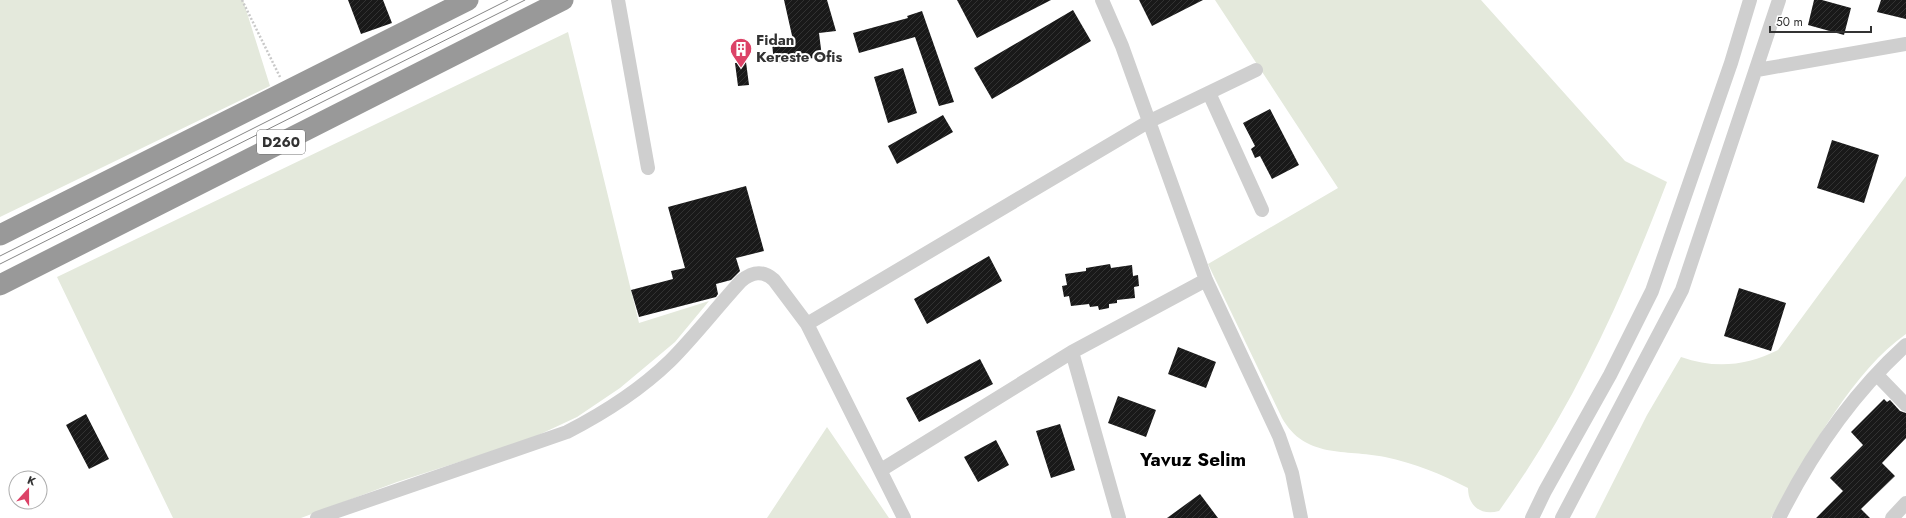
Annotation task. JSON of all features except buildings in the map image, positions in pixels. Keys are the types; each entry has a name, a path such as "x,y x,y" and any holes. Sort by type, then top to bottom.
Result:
{"highway":[{"name":"D260","path":"0,236 468,0"},
{"name":"D260","path":"0,285 563,0"}],"street":[{"path":"618,0 648,168"},
{"path":"1102,0 1122,46 1148,122 1206,280 1279,436 1292,473 1301,518"},
{"path":"1532,518 1545,491 1610,375 1652,291 1731,63 1750,0"},
{"path":"1562,518 1682,290 1757,70 1779,0"},
{"path":"1757,70 1906,44"},
{"path":"807,324 1148,122 1256,70"},
{"path":"1209,92 1262,210"},
{"path":"317,518 567,432 589,421 626,396 670,361 741,281 752,274 765,274 774,280 807,324 904,518"},
{"path":"880,470 1072,352 1206,280"},
{"path":"1779,518 1798,481 1823,441 1842,415 1906,345"},
{"path":"1072,352 1119,518"},
{"path":"1877,375 1906,405"},
{"path":"1892,518 1906,503"}],"path":[{"path":"242,0 288,91"}],"shaded area":[{"path":"0,0 243,0 270,86 0,217"},
{"path":"1215,0 1481,0 1625,161 1667,182 1614,310 1594,352 1550,433 1499,511 1481,511 1473,505 1470,500 1468,488 1448,478 1417,466 1396,459 1327,450 1314,446 1302,440 1291,431 1282,418 1208,264 1338,188"},
{"path":"568,32 639,323 709,301 675,342 620,388 577,417 530,439 397,482 301,518 173,518 57,277"},
{"path":"1906,176 1906,334 1886,350 1866,371 1848,394 1814,444 1771,518 1595,518 1647,415 1681,357 1706,363 1730,364 1754,360 1778,350"},
{"path":"827,427 889,518 767,518"}],"tram line":[{"path":"0,256 508,0"},
{"path":"0,264 525,0"}],"place":[{"name":"Fidan Kereste Ofis","path":"741,68"}],"district":[{"name":"Yavuz Selim","path":"1193,459"}]}
